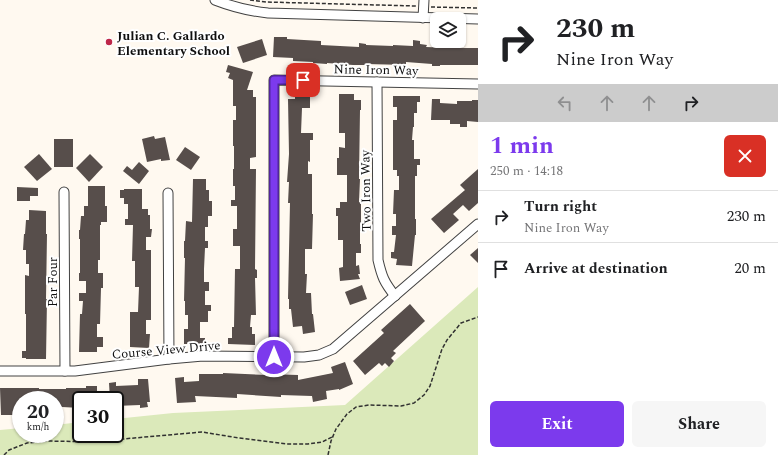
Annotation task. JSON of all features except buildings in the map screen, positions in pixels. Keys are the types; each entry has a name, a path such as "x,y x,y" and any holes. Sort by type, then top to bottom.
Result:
{"street":[{"path":"215,0 228,6 248,11 268,13 478,19"},
{"path":"423,18 424,0"},
{"name":"Nine Iron Way","path":"274,357 274,80 478,84"},
{"name":"Two Iron Way","path":"377,82 378,260 381,274 387,286 395,296"},
{"name":"Par Four","path":"64,192 65,371"},
{"path":"168,193 169,359"},
{"name":"Course View Drive","path":"0,371 75,371 203,356 304,357 319,355 334,349 478,224"}],"path":[{"path":"250,0 266,2 412,6"},
{"path":"436,7 478,8"},
{"path":"328,455 330,441 336,429 347,414 356,407 369,405 401,406 414,403 424,395 430,386 442,349 447,340 461,323 478,317"},
{"path":"4,455 9,450 27,443 47,441 100,442 202,432 287,444 322,442 332,437"}],"green space":[{"path":"478,287 478,455 0,455 0,430 12,429 12,443 64,443 64,424 72,423 72,443 124,443 124,418 173,413 345,405"}],"place":[{"name":"Julian C. Gallardo Elementary School","path":"109,42"}],"route":[{"path":"274,357 274,80 303,80"}]}
